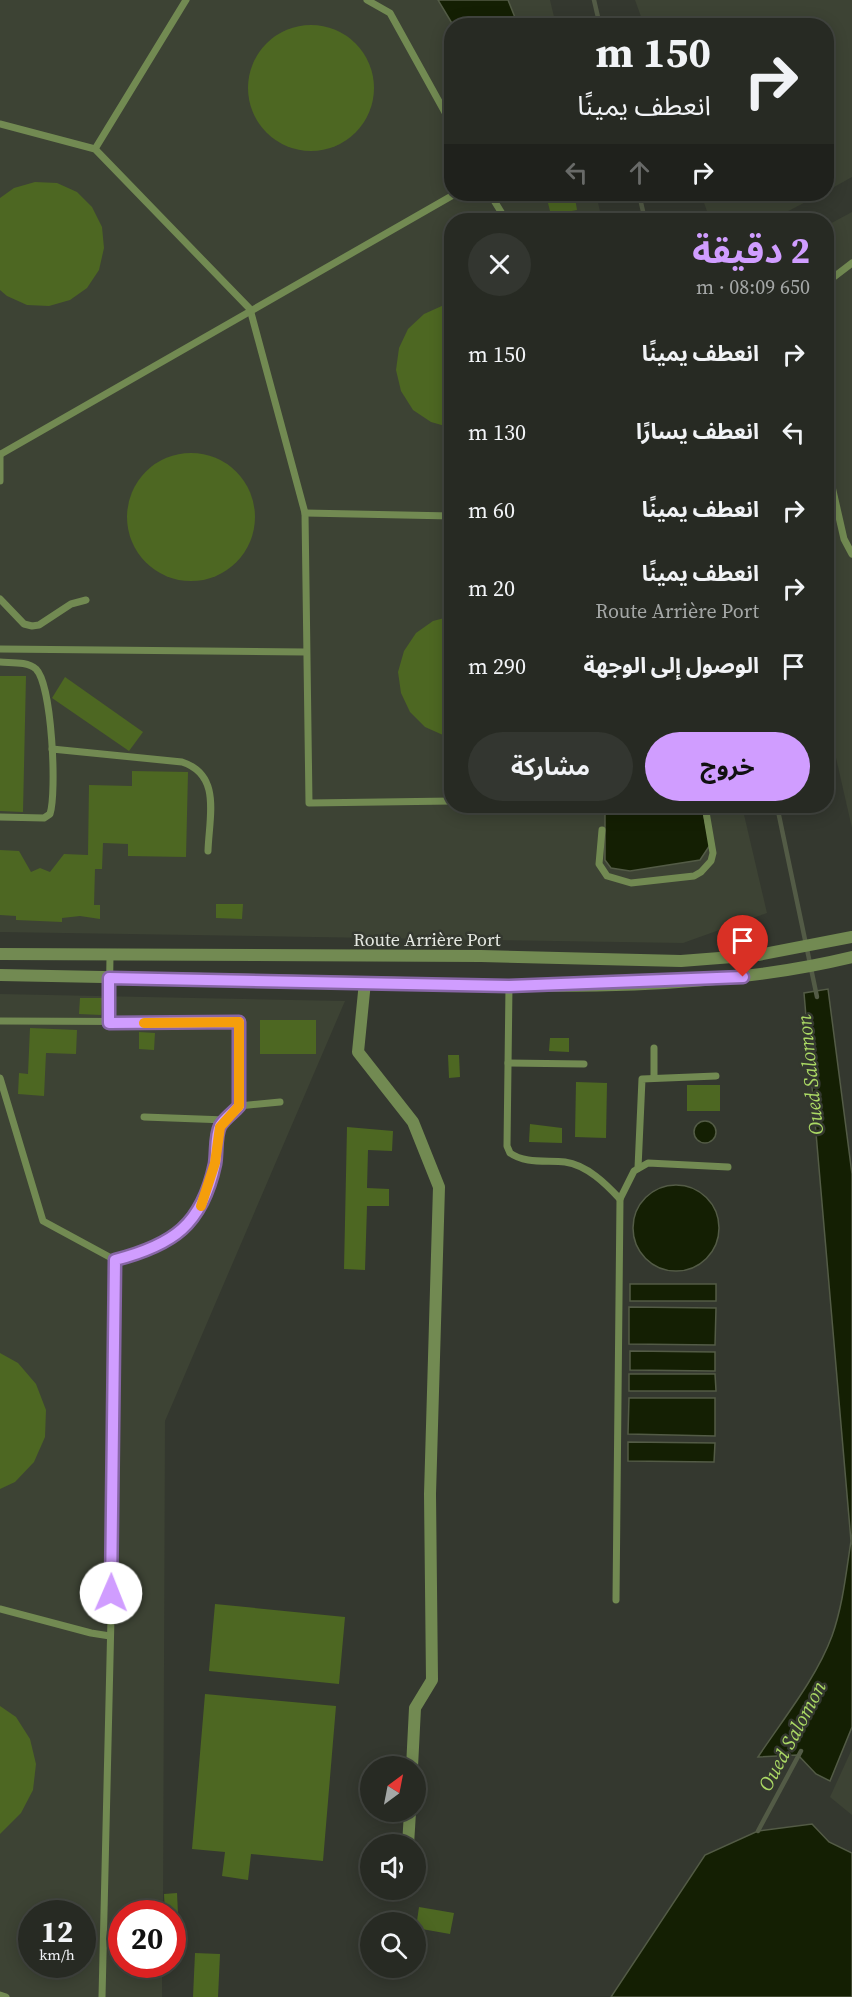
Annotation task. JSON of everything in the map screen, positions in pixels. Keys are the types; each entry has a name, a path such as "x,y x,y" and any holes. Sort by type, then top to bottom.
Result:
{"street":[{"name":"Route Arrière Port","path":"0,954 481,956 681,962 782,951 852,938"},
{"path":"0,975 509,986 720,980 846,959"},
{"path":"365,982 358,1052 413,1122 439,1187 430,1494 432,1680 415,1708 413,1756"}],"lane":[{"path":"95,148 186,0"},
{"path":"367,0 390,14 444,111"},
{"path":"0,124 95,148 250,309 305,513 305,652 309,803 444,801"},
{"path":"0,482 0,454 250,309 444,200"},
{"path":"834,277 852,263"},
{"path":"834,494 844,538 852,554"},
{"path":"305,513 444,516"},
{"path":"0,599 24,624 32,626 39,625 71,604 86,600"},
{"path":"0,649 305,652"},
{"path":"0,662 32,666 40,675 48,707 52,749 50,814 44,818 0,817"},
{"path":"52,749 182,762 199,770 209,785 208,851"},
{"path":"602,830 599,864 607,876 631,883 694,876 707,867 713,853 706,813"},
{"path":"109,1023 110,956"},
{"path":"509,986 507,1146 510,1153 525,1160 568,1162 604,1182 620,1199"},
{"path":"0,1021 239,1022 239,1106"},
{"path":"654,1048 654,1077"},
{"path":"508,1063 584,1064"},
{"path":"638,1168 642,1078 716,1076"},
{"path":"0,1078 44,1221 115,1260 141,1254 172,1240 192,1221 204,1199 215,1163 220,1127 239,1106 280,1102"},
{"path":"144,1117 226,1120"},
{"path":"638,1156 648,1162 728,1167"},
{"path":"616,1600 620,1199 625,1184 638,1168 648,1162"},
{"path":"102,1997 115,1260"},
{"path":"0,1609 110,1636"},
{"path":"0,1995 6,1997"}],"shaded area":[{"path":"0,0 550,0 554,18 444,18 444,201 598,201 600,213 444,213 444,813 744,813 767,913 683,943 0,932"},
{"path":"635,0 852,0 852,177 834,187 834,18 641,18"},
{"path":"703,201 808,201 784,213 708,213"},
{"path":"852,212 852,828 834,749 834,222"},
{"path":"0,994 345,1001 165,1421 163,1900 108,1900 108,1978 162,1978 162,1997 0,1997"},
{"path":"852,1749 852,1815 830,1797"}],"water":[{"path":"438,0 508,0 515,18 449,18"},
{"path":"605,813 703,813 710,845 700,860 630,871 611,868 605,860"},
{"path":"828,989 852,1174 852,1727 830,1781 816,1774 798,1755 758,1757 808,1683 832,1636 844,1589 851,1541 804,993"},
{"path":"701,1121 709,1121 716,1128 716,1136 709,1143 701,1143 694,1136 694,1128"},
{"path":"676,1185 700,1192 712,1204 719,1228 712,1252 700,1264 676,1271 652,1264 640,1252 633,1228 640,1204 652,1192"},
{"path":"630,1284 716,1284 716,1301 630,1301"},
{"path":"629,1307 716,1308 715,1345 629,1344"},
{"path":"630,1351 715,1352 715,1371 630,1370"},
{"path":"629,1374 715,1374 716,1391 629,1391"},
{"path":"629,1398 715,1398 715,1436 628,1434"},
{"path":"628,1442 715,1443 714,1462 628,1461"},
{"path":"812,1824 829,1842 852,1853 852,1997 611,1997 705,1855 758,1831"}],"building":[{"path":"311,25 335,30 356,43 369,64 374,88 369,112 356,133 335,146 311,151 287,146 266,133 253,112 248,88 253,64 266,43 287,30"},
{"path":"35,182 57,183 77,192 92,207 102,227 104,248 99,270 87,288 70,300 49,306 27,305 7,296 0,290 0,198 14,188"},
{"path":"576,201 577,210 550,213 548,203"},
{"path":"444,305 444,426 431,422 413,410 401,391 396,370 399,348 408,329 424,314"},
{"path":"191,453 216,458 236,472 250,492 255,517 250,542 236,562 216,576 191,581 166,576 146,562 132,542 127,517 132,492 146,472 166,458"},
{"path":"444,618 444,735 425,727 410,712 401,693 398,672 404,651 416,633 433,621"},
{"path":"0,676 26,676 23,812 0,811"},
{"path":"65,677 143,732 129,751 52,698"},
{"path":"132,771 188,772 186,857 128,856 128,844 103,843 102,869 95,869 94,905 100,905 100,919 80,916 62,918 62,922 16,920 16,916 0,915 0,850 19,851 31,872 40,868 50,872 64,854 88,855 89,785 132,786"},
{"path":"216,904 243,904 242,919 216,918"},
{"path":"80,998 102,998 101,1015 79,1014"},
{"path":"260,1020 316,1020 316,1054 260,1054"},
{"path":"30,1028 77,1030 76,1054 46,1053 44,1096 18,1094 19,1073 28,1074"},
{"path":"139,1032 155,1033 154,1050 139,1049"},
{"path":"550,1038 569,1038 569,1052 549,1051"},
{"path":"448,1055 459,1055 460,1077 449,1078"},
{"path":"576,1082 607,1083 606,1138 575,1137"},
{"path":"687,1085 720,1085 720,1111 687,1111"},
{"path":"530,1124 562,1128 562,1143 529,1142"},
{"path":"347,1127 393,1131 392,1151 368,1150 367,1188 389,1189 389,1206 367,1206 365,1270 344,1269"},
{"path":"0,1353 18,1363 36,1384 46,1410 45,1437 34,1462 15,1482 0,1489"},
{"path":"215,1604 345,1617 339,1684 209,1671"},
{"path":"205,1694 336,1706 323,1861 251,1854 248,1880 222,1876 225,1852 192,1849"},
{"path":"0,1706 16,1717 30,1739 36,1764 33,1790 21,1813 0,1834"},
{"path":"177,1893 177,1900 164,1900 164,1894"},
{"path":"419,1907 454,1913 450,1934 426,1930 426,1912 418,1912"},
{"path":"195,1953 220,1954 218,1997 193,1997"}],"waterway":[{"name":"Oued Salomon","path":"594,0 598,18"},
{"name":"Oued Salomon","path":"641,201 643,213"},
{"name":"Oued Salomon","path":"778,813 817,997"},
{"name":"Oued Salomon","path":"758,1831 801,1751"}],"slow traffic":[{"path":"144,1023 239,1022 239,1106 220,1127 215,1163 201,1206"}],"route":[{"path":"111,1593 115,1260 141,1254 172,1240 192,1221 204,1199 215,1163 220,1127 239,1106 239,1022 109,1023 109,978 509,986 720,980 743,977"}]}
